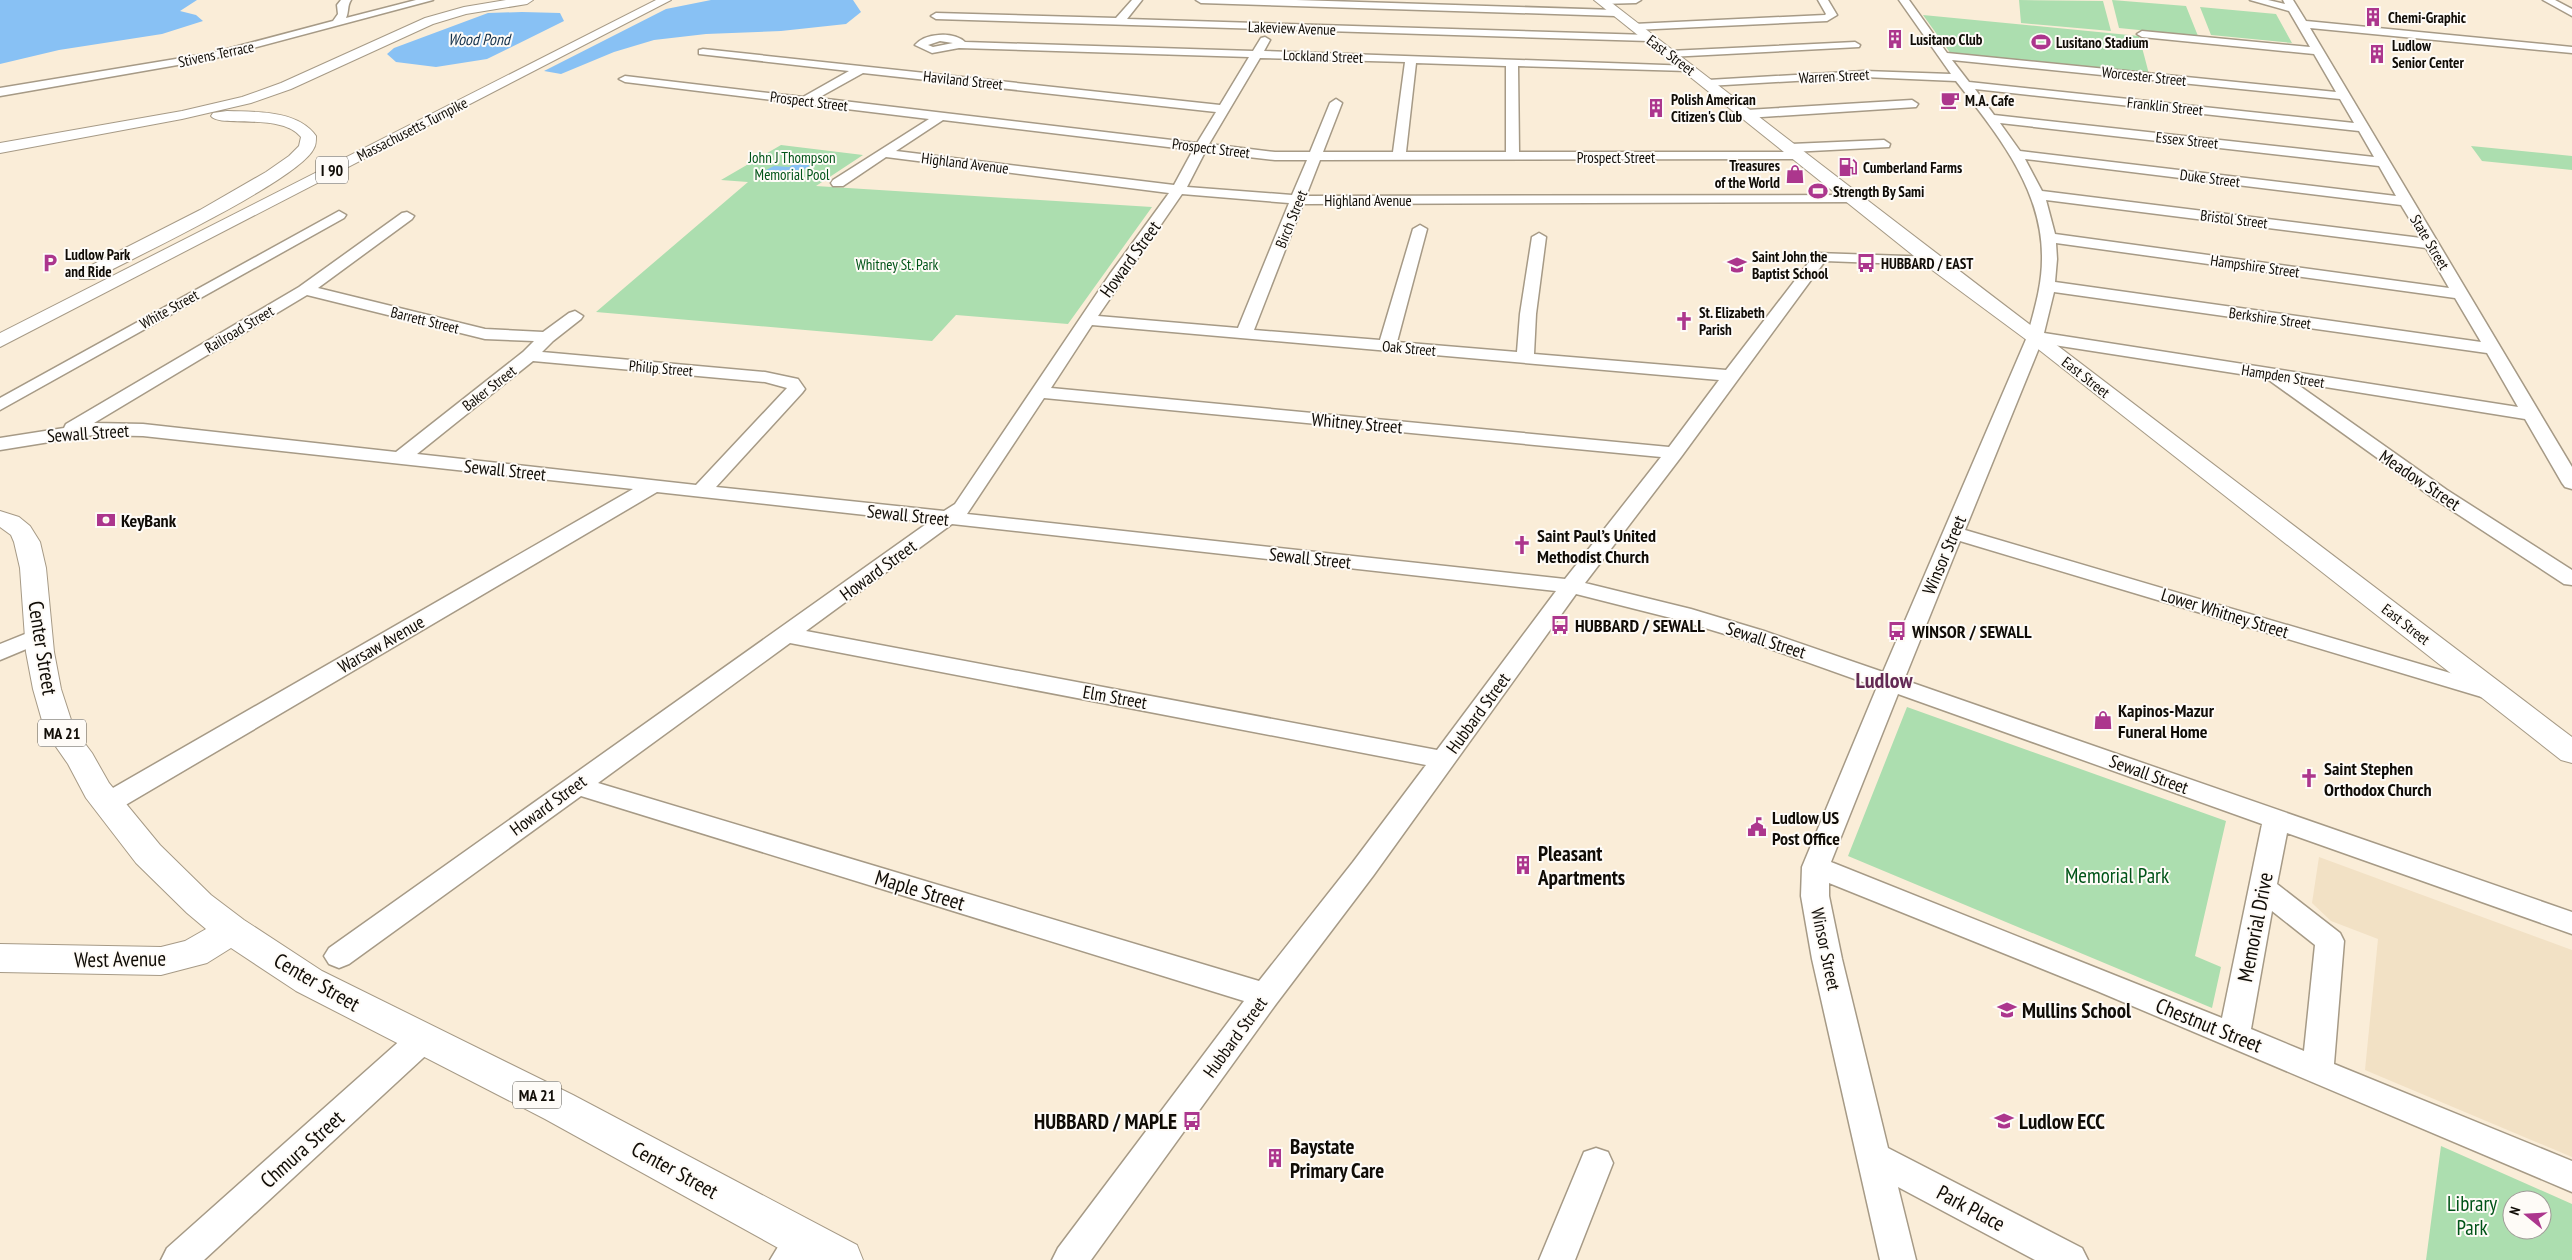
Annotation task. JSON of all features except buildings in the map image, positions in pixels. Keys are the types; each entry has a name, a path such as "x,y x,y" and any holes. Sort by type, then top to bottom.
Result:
{"main road":[{"path":"0,144 182,111 237,98 279,84 399,28 436,14 485,0"},
{"path":"399,28 455,10 506,0"},
{"path":"0,148 122,126 246,100 286,86 424,22 464,10 527,0"},
{"name":"Massachusetts Turnpike","path":"0,341 665,0"},
{"name":"East Street","path":"1601,1 1708,82 1931,260 2035,337 2572,753"},
{"name":"I 90","path":"122,126 212,116 252,116 291,123 305,131 309,140 303,152 280,170 77,282 312,163"},
{"path":"0,322 28,308"},
{"name":"Center Street","path":"0,518 10,522 21,531 27,542 33,568 40,652 47,689 60,731 82,760 97,790 148,854 199,904 232,930 308,981 559,1107 795,1250 842,1260"},
{"name":"West Avenue","path":"0,958 161,961 194,953 232,930"}],"street":[{"name":"Stivens Terrace","path":"0,92 212,56 428,0"},
{"path":"1119,22 1137,0"},
{"path":"1201,0 1381,18 1616,12"},
{"path":"1601,1 1636,0"},
{"path":"1634,27 1827,18 1832,15 1823,0"},
{"name":"Winsor Street","path":"1898,1260 1815,896 1816,867 2035,337 2045,309 2051,264 2045,212 2031,179 1992,118 1963,82 1904,0"},
{"path":"2255,0 2290,4"},
{"path":"2548,0 2572,13"},
{"path":"337,24 343,14 344,6 341,2"},
{"name":"State Street","path":"2290,4 2572,484"},
{"name":"Lakeview Avenue","path":"936,16 1119,22 1381,18 1649,38"},
{"path":"2302,24 2572,50"},
{"path":"2142,34 2317,51"},
{"name":"Howard Street","path":"339,956 962,508 1087,320 1178,190 1200,147 1265,40"},
{"name":"Lockland Street","path":"959,45 1688,68"},
{"path":"1669,54 1855,45"},
{"name":"Haviland Street","path":"703,52 1223,109"},
{"name":"Worcester Street","path":"1945,56 2344,96"},
{"path":"1398,156 1411,59"},
{"path":"1512,63 1513,156"},
{"path":"806,100 862,69"},
{"name":"Warren Street","path":"1708,82 1864,74 1963,82"},
{"name":"Prospect Street","path":"625,79 1275,156 1513,156 1796,152 1884,144"},
{"name":"Franklin Street","path":"1963,82 2363,128"},
{"name":"Birch Street","path":"1244,334 1299,200 1336,103"},
{"path":"1747,114 1912,104"},
{"path":"838,183 940,116"},
{"name":"Essex Street","path":"1992,118 2382,162"},
{"name":"Highland Avenue","path":"884,153 1178,190 1299,200 1855,199"},
{"name":"Duke Street","path":"2016,154 2405,201"},
{"name":"Bristol Street","path":"2038,195 2431,244"},
{"name":"White Street","path":"0,405 339,215"},
{"name":"Railroad Street","path":"65,433 305,290 364,250 407,216"},
{"path":"1387,346 1420,229"},
{"path":"1525,358 1528,314 1539,237"},
{"name":"Hampshire Street","path":"2049,238 2461,294"},
{"name":"Hubbard Street","path":"1070,1260 1148,1158 1265,995 1821,256 1931,260"},
{"name":"Berkshire Street","path":"2047,286 2492,349"},
{"name":"Barrett Street","path":"305,290 485,334 547,337"},
{"name":"Baker Street","path":"400,458 529,356 547,337 576,316"},
{"name":"Oak Street","path":"1087,320 1730,376"},
{"name":"Hampden Street","path":"2035,337 2531,414"},
{"name":"Philip Street","path":"529,356 765,377 792,383 796,389 700,492"},
{"name":"Meadow Street","path":"2271,375 2440,494 2572,580"},
{"name":"Whitney Street","path":"1039,392 1674,453"},
{"name":"Sewall Street","path":"0,444 94,429 125,429 1572,586 1738,630 1891,682 2572,923"},
{"name":"Warsaw Avenue","path":"108,803 653,486"},
{"name":"Lower Whitney Street","path":"1954,533 2497,694"},
{"path":"0,653 40,635"},
{"name":"Elm Street","path":"787,635 1242,720 1443,760"},
{"name":"Maple Street","path":"576,785 1265,995"},
{"name":"Memorial Drive","path":"2234,1036 2276,819"},
{"name":"Chestnut Street","path":"1816,867 2234,1036 2572,1177"},
{"path":"2262,887 2330,941 2318,1071"},
{"name":"Chmura Street","path":"179,1260 424,1038"},
{"name":"Park Place","path":"1873,1156 2070,1260"},
{"path":"1557,1260 1596,1163"}],"shaded area":[{"path":"2319,857 2572,950 2572,1157 2365,1070 2378,939 2331,921 2312,903"}],"green space":[{"path":"2019,0 2103,1 2111,31 2021,23"},
{"path":"2112,0 2186,6 2198,36 2119,28"},
{"path":"2200,7 2276,14 2292,43 2211,35"},
{"name":"Lusitano Stadium","path":"1923,15 2139,36 2149,74 1951,54"},
{"name":"Whitney St. Park","path":"781,145 863,155 816,186 1152,207 1068,324 956,315 932,341 596,312 748,182 721,180"},
{"path":"2471,146 2572,156 2572,170 2482,161"},
{"name":"Memorial Park","path":"1907,707 2226,821 2195,956 2221,967 2212,1008 1848,856"},
{"name":"Library Park","path":"2441,1146 2540,1190 2502,1190 2502,1240 2552,1240 2552,1195 2572,1204 2572,1260 2426,1260"}],"water":[{"path":"0,0 197,0 180,11 196,15 203,21 162,34 59,50 0,64"},
{"name":"Wood Pond","path":"711,0 853,0 861,12 846,24 781,31 706,34 654,40 614,52 561,74 544,71 666,9"},
{"name":"Wood Pond","path":"488,13 560,13 564,21 487,59 436,67 396,62 387,54 394,48"},
{"path":"789,159 812,164 793,177 762,172 774,166 789,167 794,164 784,162"}],"place":[{"name":"Chemi-Graphic","path":"2373,17"},
{"name":"Lusitano Club","path":"1895,39"},
{"name":"Lusitano Stadium","path":"2041,42"},
{"name":"Ludlow Senior Center","path":"2377,54"},
{"name":"M.A. Cafe","path":"1950,100"},
{"name":"Polish American Citizen's Club","path":"1656,108"},
{"name":"Cumberland Farms","path":"1848,167"},
{"name":"Treasures of the World","path":"1795,174"},
{"name":"Strength By Sami","path":"1818,191"},
{"name":"Ludlow Park and Ride","path":"50,263"},
{"name":"HUBBARD / EAST","path":"1866,263"},
{"name":"Saint John the Baptist School","path":"1737,265"},
{"name":"St. Elizabeth Parish","path":"1684,321"},
{"name":"KeyBank","path":"106,520"},
{"name":"Saint Paul’s United Methodist Church","path":"1522,545"},
{"name":"HUBBARD / SEWALL","path":"1560,625"},
{"name":"WINSOR / SEWALL","path":"1897,631"},
{"name":"Kapinos-Mazur Funeral Home","path":"2103,720"},
{"name":"Saint Stephen Orthodox Church","path":"2309,778"},
{"name":"Ludlow US Post Office","path":"1757,827"},
{"name":"Pleasant Apartments","path":"1523,865"},
{"name":"Mullins School","path":"2007,1010"},
{"name":"HUBBARD / MAPLE","path":"1192,1121"},
{"name":"Ludlow ECC","path":"2004,1121"},
{"name":"Baystate Primary Care","path":"1275,1158"}],"district":[{"name":"Ludlow","path":"1884,680"}],"park label":[{"name":"John J Thompson Memorial Pool","path":"792,166"}]}
